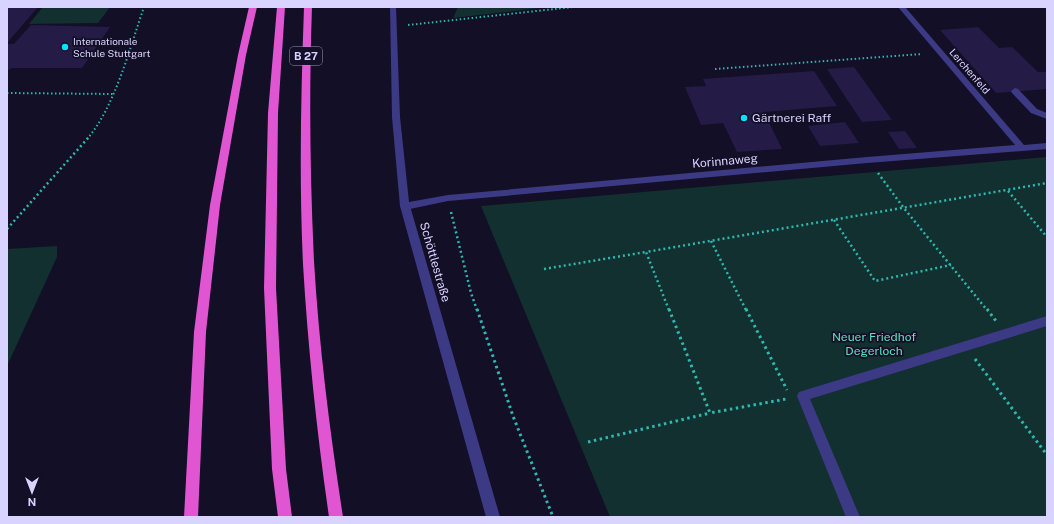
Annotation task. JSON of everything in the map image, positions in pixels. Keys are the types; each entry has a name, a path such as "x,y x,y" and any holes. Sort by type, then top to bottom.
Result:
{"highway":[{"path":"191,517 200,332 215,205 242,55 253,7"},
{"name":"B 27","path":"308,7 304,106 307,254 326,455 336,517"},
{"path":"281,9 273,113 270,288 279,469 285,517"}],"street":[{"name":"Schöttlestraße","path":"393,7 396,117 406,206 493,517"},
{"name":"Lerchenfeld","path":"901,7 1023,149"},
{"path":"1015,91 1034,111 1047,116"},
{"name":"Korinnaweg","path":"406,206 448,198 867,160 1047,146"},
{"path":"853,517 802,396 1047,321"}],"path":[{"path":"7,229 97,127 113,94 144,7"},
{"path":"393,27 573,7"},
{"path":"715,69 940,53"},
{"path":"7,93 113,94"},
{"path":"867,160 877,170 904,207 1007,333"},
{"path":"544,269 904,207 1008,191 1047,183"},
{"path":"1008,191 1047,237"},
{"path":"448,198 474,300 513,416 554,517"},
{"path":"834,220 875,281 951,265"},
{"path":"711,241 791,398"},
{"path":"646,252 710,413"},
{"path":"966,346 1047,455"},
{"path":"588,442 710,413 802,396"}],"green space":[{"path":"43,7 110,7 98,23 29,24"},
{"path":"458,7 548,7 453,18"},
{"name":"Neuer Friedhof Degerloch","path":"1047,157 1047,517 610,517 481,206"},
{"path":"57,246 57,257 7,366 7,249"}],"building":[{"path":"7,7 38,7 7,43"},
{"name":"Internationale Schule Stuttgart","path":"31,25 110,27 82,68 12,68 7,71 7,44 14,44"},
{"path":"978,27 999,48 1012,47 1038,72 1047,72 1047,89 996,93 940,30"},
{"path":"854,67 892,120 862,122 827,69"},
{"path":"814,71 837,106 764,112 782,149 737,152 723,123 701,125 685,87 706,86 703,79"},
{"path":"845,122 859,143 820,146 808,126"},
{"path":"905,131 917,148 899,149 888,132"}],"place":[{"name":"Internationale Schule Stuttgart","path":"65,47"},
{"name":"Gärtnerei Raff","path":"744,118"}]}
